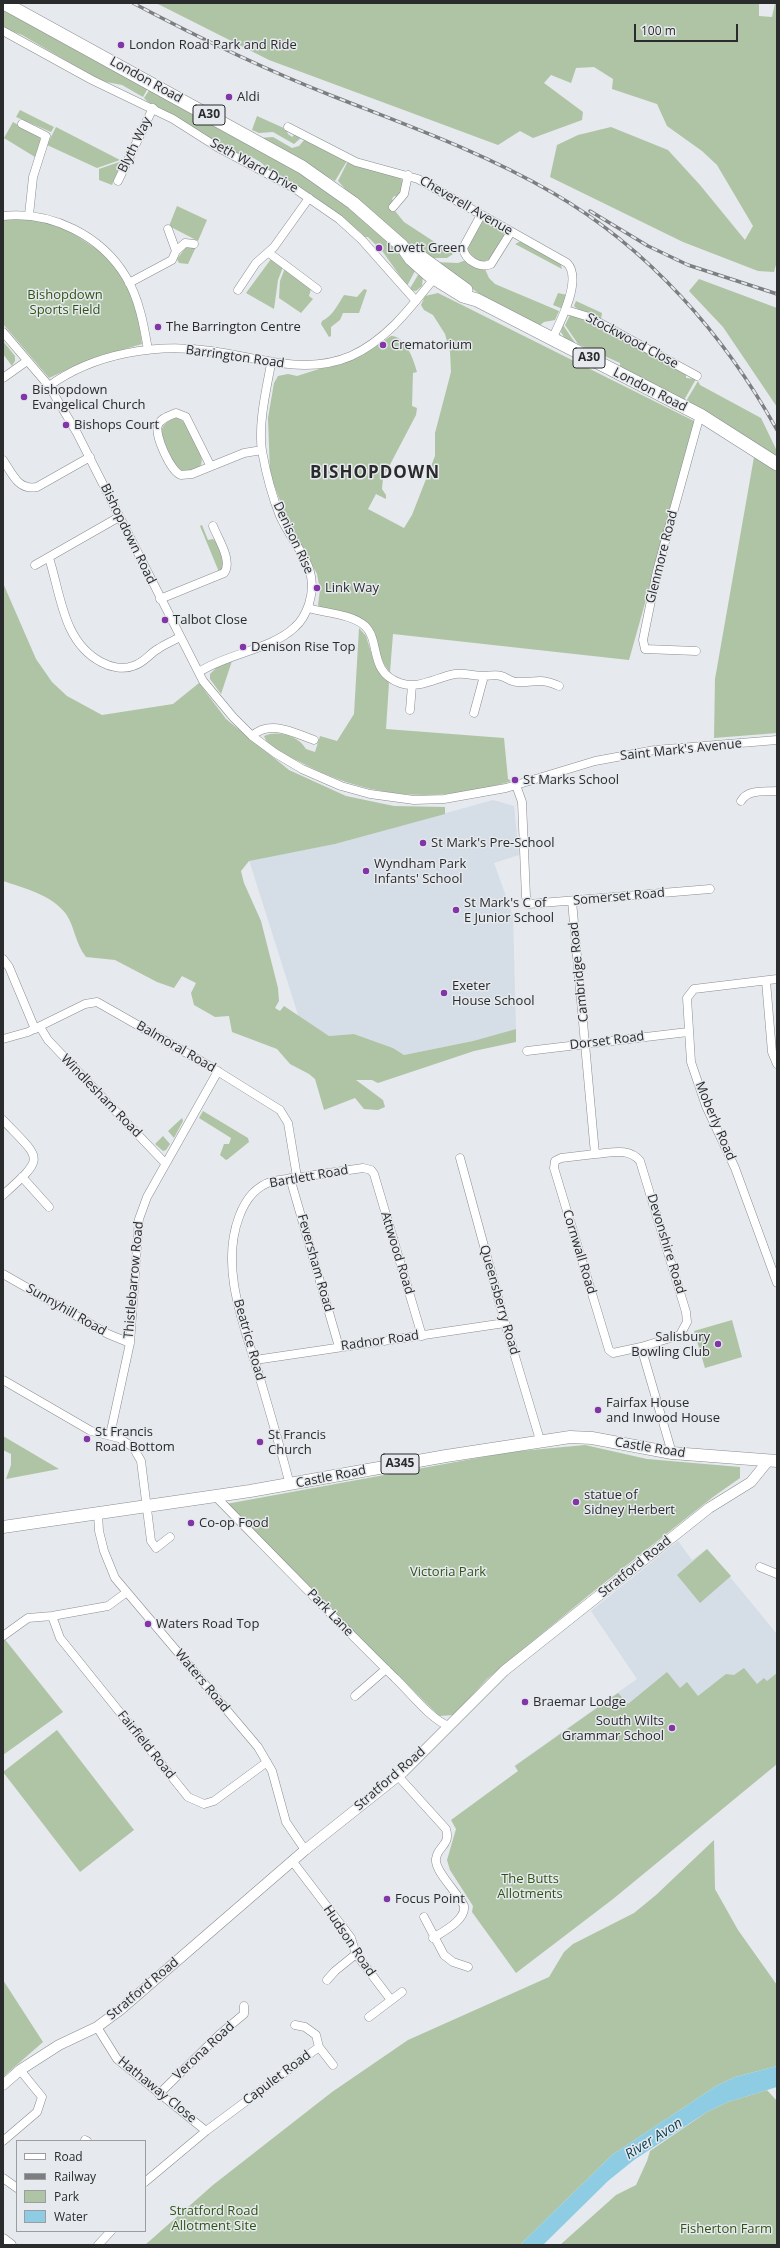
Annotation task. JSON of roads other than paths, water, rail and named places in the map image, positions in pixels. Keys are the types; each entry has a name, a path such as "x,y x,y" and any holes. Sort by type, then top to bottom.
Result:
{"highway":[{"name":"London Road","path":"4,3 302,167 339,191 402,246 463,296 477,300 700,415 777,464"}],"main road":[{"name":"Castle Road","path":"3,1527 290,1485 540,1440 585,1437 672,1453 773,1461"}],"street":[{"name":"Seth Ward Drive","path":"3,31 92,80 153,108 309,198 339,219 362,240 416,301"},
{"name":"Blyth Way","path":"118,181 153,108"},
{"path":"22,124 46,136 33,176 29,215"},
{"name":"Cheverell Avenue","path":"288,127 356,162 408,175 569,266 572,278 566,310 552,339"},
{"path":"394,207 404,194 408,175"},
{"path":"238,290 256,263 269,253 309,198"},
{"path":"3,216 29,215 62,224 89,239 115,261 129,283 142,319 148,350"},
{"path":"481,215 463,248 465,255 477,264 484,266 491,264 511,232"},
{"path":"168,229 176,251"},
{"path":"129,283 172,260 176,251 185,243 194,244"},
{"path":"269,253 317,289"},
{"name":"Barrington Road","path":"49,386 72,373 98,362 148,350 210,351 272,364 315,364 350,356 372,344 393,328 438,275"},
{"name":"Stockwood Close","path":"566,310 589,317 697,376"},
{"name":"Bishopdown Road","path":"3,332 26,361 49,386 90,457 160,599 203,681 217,699 252,736 287,761 316,776 349,789 392,798 414,800 457,798 516,785"},
{"path":"3,378 26,361"},
{"name":"Denison Rise","path":"199,672 217,662 278,639 295,628 308,608 312,592 312,574 280,516 262,450 264,411 272,364"},
{"path":"210,465 186,417 176,414 160,421 157,427 157,434 175,472 188,475 210,465 244,453 262,450"},
{"name":"Glenmore Road","path":"696,651 645,649 643,640 657,571 700,415"},
{"path":"3,460 19,484 27,488 37,487 90,457"},
{"path":"36,565 120,517"},
{"path":"160,599 224,573 228,565 213,526"},
{"path":"49,558 70,630 81,647 93,658 109,666 130,667 139,664 158,649 180,637"},
{"path":"308,608 350,618 366,626 370,633 377,661 385,673 394,681 412,685 457,674 484,676 499,675 517,682 543,680 559,686"},
{"path":"474,713 484,676"},
{"path":"410,710 412,685"},
{"path":"252,736 262,729 271,727 314,740"},
{"name":"Saint Mark's Avenue","path":"516,785 595,761 655,750 777,740"},
{"name":"Somerset Road","path":"516,785 522,802 526,897 528,904 710,889"},
{"path":"741,801 744,796 750,793 777,791"},
{"name":"Cambridge Road","path":"572,901 586,1043"},
{"name":"Windlesham Road","path":"3,959 9,967 37,1028 165,1163"},
{"name":"Moberly Road","path":"777,979 694,989 687,998 691,1062 706,1106 735,1168 777,1283"},
{"path":"766,980 772,1052 777,1064"},
{"name":"Balmoral Road","path":"3,1039 37,1028 85,1004 97,1002 267,1100 283,1113 289,1129 294,1178"},
{"name":"Dorset Road","path":"527,1051 688,1032"},
{"path":"586,1043 595,1154"},
{"name":"Thistlebarrow Road","path":"110,1435 130,1343 139,1219 146,1199 165,1163 218,1071"},
{"path":"3,1120 34,1154 34,1165 3,1196"},
{"name":"Devonshire Road","path":"595,1154 628,1152 635,1154 640,1161 686,1312 687,1322 680,1335 641,1347"},
{"name":"Cornwall Road","path":"595,1154 561,1158 555,1161 554,1168 609,1350 614,1353 641,1347"},
{"name":"Queensberry Road","path":"460,1158 505,1323 540,1440"},
{"name":"Bartlett Road","path":"251,1195 269,1182 363,1168 371,1170"},
{"name":"Attwood Road","path":"371,1170 374,1174 422,1336"},
{"path":"22,1177 49,1207"},
{"name":"Feversham Road","path":"294,1178 339,1347"},
{"name":"Beatrice Road","path":"251,1195 242,1207 236,1224 232,1253 235,1289 290,1485"},
{"name":"Sunnyhill Road","path":"3,1274 108,1334 130,1343"},
{"name":"Radnor Road","path":"255,1360 505,1323"},
{"path":"641,1347 672,1453"},
{"path":"3,1380 90,1431 110,1435 129,1444 139,1456 151,1541 156,1548 170,1537"},
{"name":"Stratford Road","path":"3,2085 20,2070 59,2044 97,2027 120,2010 293,1862 305,1850 398,1776 504,1670 709,1508 751,1482 773,1461"},
{"name":"Park Lane","path":"215,1496 386,1669 443,1724 449,1726"},
{"name":"Waters Road","path":"98,1514 99,1531 109,1565 116,1578 258,1747 267,1762 274,1779 286,1822 305,1850"},
{"path":"760,1567 777,1574"},
{"path":"3,1636 28,1618 52,1616 108,1606 128,1592"},
{"name":"Fairfield Road","path":"52,1616 60,1638 188,1797 204,1804 214,1800 267,1762"},
{"path":"355,1696 386,1669"},
{"path":"398,1776 446,1829 447,1840 437,1854 436,1864 464,1906 465,1910 461,1918 433,1938"},
{"name":"Hudson Road","path":"293,1862 351,1938 356,1954 391,2000"},
{"path":"424,1917 433,1938 448,1960 468,1967"},
{"path":"327,1980 335,1971 356,1954"},
{"path":"369,2017 402,1992"},
{"name":"Verona Road","path":"159,2094 219,2035 244,2014 244,2006"},
{"name":"Capulet Road","path":"146,2181 206,2131 319,2047 316,2035 305,2027 295,2025"},
{"name":"Hathaway Close","path":"97,2027 117,2059 206,2131"},
{"path":"319,2047 334,2065"},
{"path":"3,2141 38,2112 42,2097 20,2070"},
{"path":"3,2178 16,2187"},
{"path":"98,2245 110,2232"},
{"path":"3,2239 11,2245"}],"water":[{"name":"River Avon","path":"777,2066 777,2087 728,2102 707,2112 634,2160 608,2181 543,2245 520,2245 612,2155 716,2086 735,2077"}],"railway":[{"path":"133,3 258,65 309,87 446,141 500,165 553,193 588,215 621,240 652,267 681,296 708,327 733,360 777,430"},
{"path":"590,211 648,246 688,265 777,294"}],"place":[{"name":"London Road Park and Ride","path":"121,45"},
{"name":"Aldi","path":"229,97"},
{"name":"Lovett Green","path":"379,248"},
{"name":"The Barrington Centre","path":"158,327"},
{"name":"Crematorium","path":"383,345"},
{"name":"Bishopdown Evangelical Church","path":"24,397"},
{"name":"Bishops Court","path":"66,425"},
{"name":"Link Way","path":"317,588"},
{"name":"Talbot Close","path":"165,620"},
{"name":"Denison Rise Top","path":"243,647"},
{"name":"St Marks School","path":"515,780"},
{"name":"St Mark's Pre-School","path":"423,843"},
{"name":"Wyndham Park Infants' School","path":"366,871"},
{"name":"St Mark's C of E Junior School","path":"456,910"},
{"name":"Exeter House School","path":"444,993"},
{"name":"Salisbury Bowling Club","path":"718,1344"},
{"name":"Fairfax House and Inwood House","path":"598,1410"},
{"name":"St Francis Road Bottom","path":"87,1439"},
{"name":"St Francis Church","path":"260,1442"},
{"name":"statue of Sidney Herbert","path":"576,1502"},
{"name":"Co-op Food","path":"191,1523"},
{"name":"Waters Road Top","path":"148,1624"},
{"name":"Braemar Lodge","path":"525,1702"},
{"name":"South Wilts Grammar School","path":"672,1728"},
{"name":"Focus Point","path":"387,1899"}],"district":[{"name":"BISHOPDOWN","path":"375,473"}],"park label":[{"name":"Bishopdown Sports Field","path":"65,302"},
{"name":"Victoria Park","path":"448,1572"},
{"name":"The Butts Allotments","path":"530,1886"},
{"name":"Stratford Road Allotment Site","path":"214,2218"},
{"name":"Fisherton Farm","path":"726,2229"}]}
